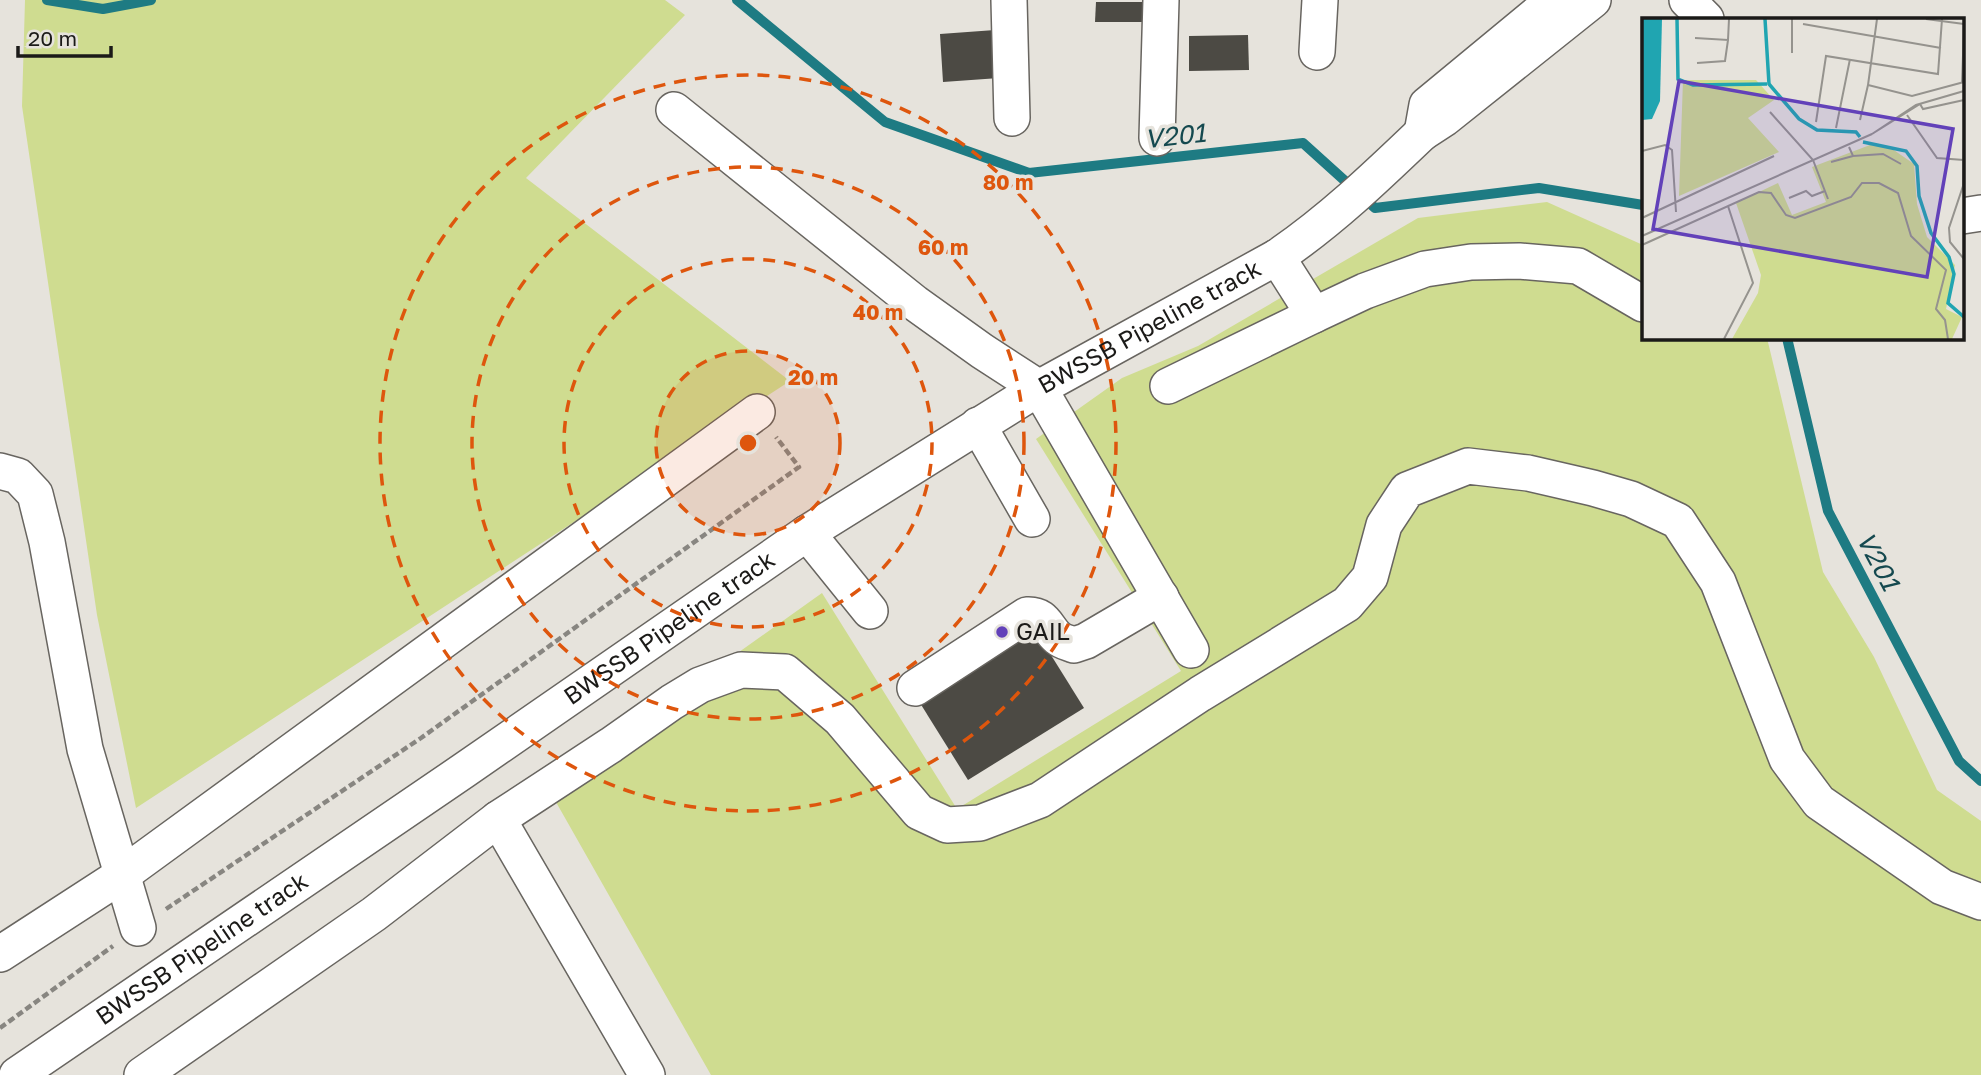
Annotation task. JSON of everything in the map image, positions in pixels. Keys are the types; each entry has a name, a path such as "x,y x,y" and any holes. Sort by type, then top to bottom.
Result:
{"street":[{"path":"1009,0 1012,118"},
{"path":"1157,138 1160,0"},
{"path":"1317,52 1320,0"},
{"path":"1422,133 1427,106 1554,0"},
{"name":"BWSSB Pipeline track","path":"17,1075 463,772 807,533 1039,388 1277,257 1307,237 1422,133 1445,118 1593,0"},
{"path":"1687,0 1705,18"},
{"path":"674,110 915,303 1039,388 1191,650"},
{"path":"1277,257 1314,314"},
{"path":"1168,386 1314,314 1424,269 1471,262 1520,261 1578,266 1642,303"},
{"path":"0,954 122,875 757,412"},
{"path":"978,425 1032,519"},
{"path":"142,1075 374,914 498,819 672,702 700,685 741,670 785,672 840,719 919,812 947,825 980,823 1040,800 1200,694 1347,604 1370,577 1384,525 1407,490 1468,466 1528,473 1594,488 1631,499 1678,521 1718,582 1787,759 1819,802 1942,887 1981,902"},
{"path":"0,471 18,476 35,494 47,542 85,749 138,928"},
{"path":"807,533 870,611"},
{"path":"915,688 1027,615 1035,614 1043,618 1056,637 1074,645 1086,642 1161,597"},
{"path":"498,819 647,1075"}],"path":[{"path":"0,1027 138,928 421,738 799,467 757,412"}],"green space":[{"path":"25,0 665,0 685,15 526,178 790,381 136,808 97,615 22,106"},
{"path":"1547,202 1642,245 1642,340 1767,340 1823,572 1874,657 1937,790 1981,821 1981,1075 711,1075 548,788 822,593 957,809 1181,671 1036,439 1122,378 1198,346 1418,218"}],"building":[{"path":"1096,2 1144,2 1144,22 1095,22"},
{"path":"995,30 999,78 943,82 940,34"},
{"path":"1248,35 1249,70 1189,71 1189,36"},
{"path":"1031,623 1084,708 968,780 915,695"}],"waterway":[{"path":"47,0 103,9 151,0"},
{"name":"V201","path":"737,0 885,122 1029,173 1303,143 1375,208 1539,188 1642,205"},
{"name":"V201","path":"1787,340 1828,511 1959,761 1981,781"}],"place":[{"name":"GAIL","path":"1002,632"}]}
